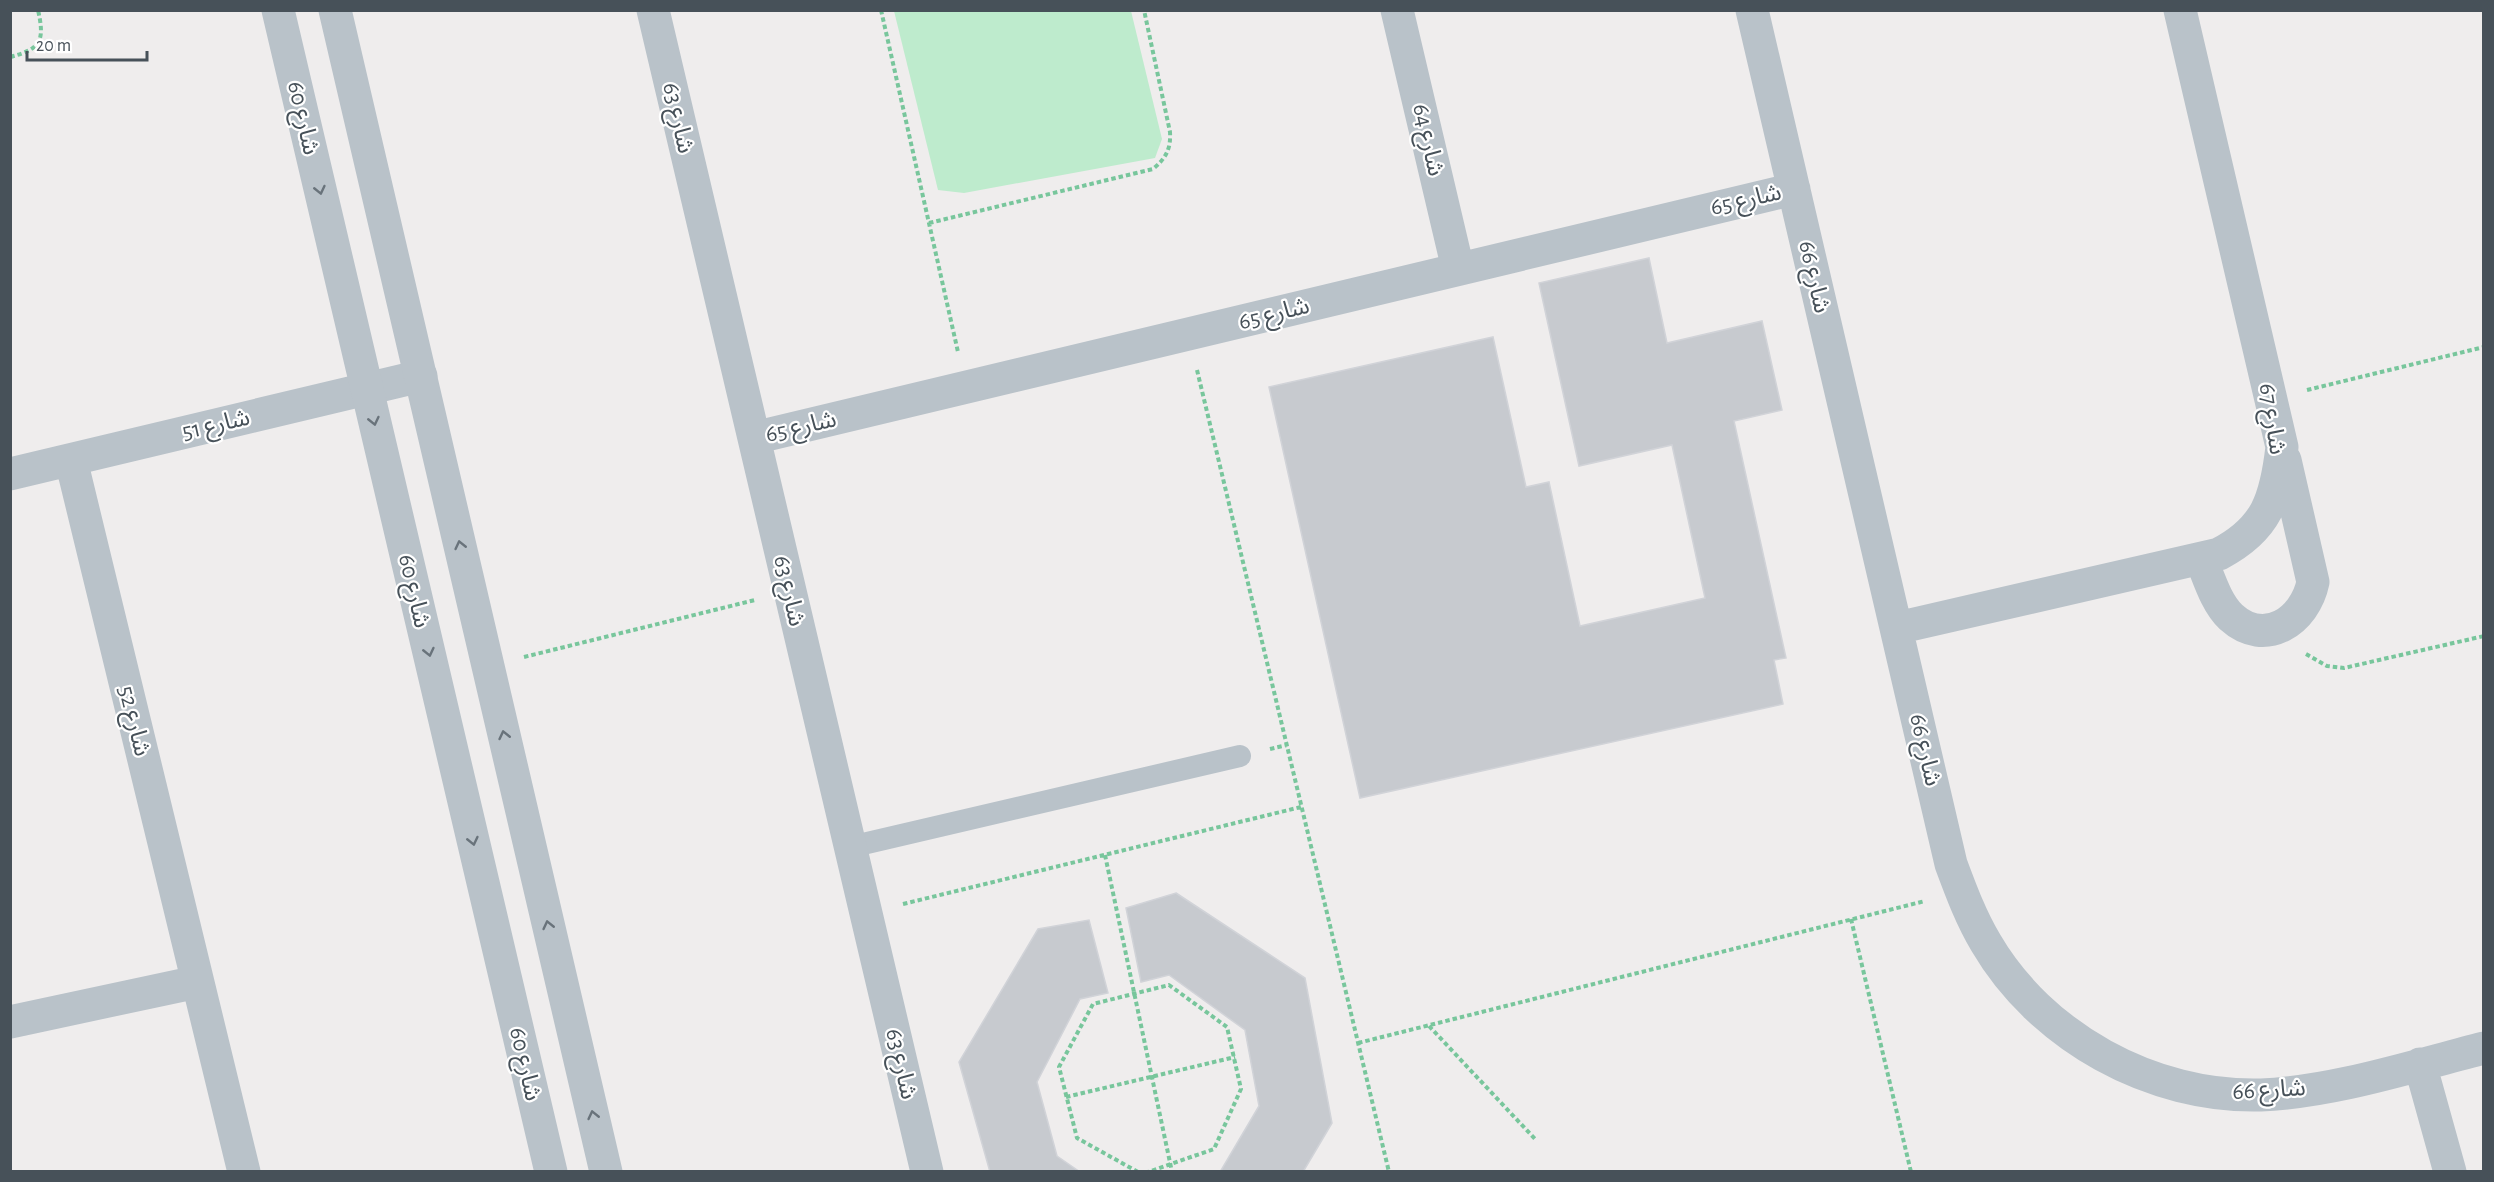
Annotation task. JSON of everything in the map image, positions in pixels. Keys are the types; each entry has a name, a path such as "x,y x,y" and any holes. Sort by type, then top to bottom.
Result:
{"street":[{"name":"شارع 60","path":"278,10 551,1172"},
{"path":"336,10 606,1172"},
{"name":"شارع 63","path":"653,10 927,1172"},
{"name":"شارع 64","path":"1397,10 1458,269"},
{"name":"شارع 66","path":"1752,10 1951,864 1961,892 1987,945 2022,992 2044,1013 2095,1051 2158,1079 2191,1088 2259,1095 2328,1086 2484,1048"},
{"name":"شارع 67","path":"1897,628 2201,560 2235,545 2262,519 2277,485 2282,447 2180,10"},
{"name":"شارع 65","path":"754,438 1794,189"},
{"name":"شارع 51","path":"10,474 421,376"},
{"path":"2201,560 2222,605 2231,617 2243,625 2257,629 2272,629 2288,623 2301,613 2310,598 2313,582 2282,447"},
{"name":"شارع 52","path":"71,460 243,1172"},
{"path":"10,1022 197,982"},
{"path":"2420,1064 2450,1172"}],"lane":[{"path":"850,847 1240,756"}],"path":[{"path":"10,57 32,50 38,45 43,29 38,10"},
{"path":"881,10 966,388"},
{"path":"929,223 1153,169 1161,163 1171,144 1170,132 1144,10"},
{"path":"1188,334 1389,1172"},
{"path":"2271,399 2484,347"},
{"path":"488,666 789,592"},
{"path":"2288,623 2293,638 2313,660 2327,666 2344,668 2484,636"},
{"path":"865,913 1302,807"},
{"path":"1105,855 1172,1172"},
{"path":"1358,1043 1961,892"},
{"path":"1851,919 1911,1172"},
{"path":"1138,1172 1077,1138 1059,1067 1090,1007 1097,1002 1163,986 1175,987 1227,1027 1241,1089 1216,1145 1210,1151 1148,1172"},
{"path":"1429,1026 1535,1139"},
{"path":"1066,1097 1235,1058"}],"green space":[{"path":"894,11 1131,11 1162,139 1155,158 964,193 938,190"}],"building":[{"path":"1649,258 1667,343 1762,321 1782,410 1734,421 1786,658 1774,660 1783,704 1360,798 1269,387 1493,337 1526,487 1549,482 1580,626 1705,598 1672,445 1579,466 1539,283"},
{"path":"1176,893 1305,978 1332,1123 1303,1172 1220,1172 1259,1106 1245,1030 1169,975 1141,982 1126,908"},
{"path":"1089,920 1108,993 1080,999 1037,1082 1057,1156 1080,1172 990,1172 959,1062 1038,929"}]}
